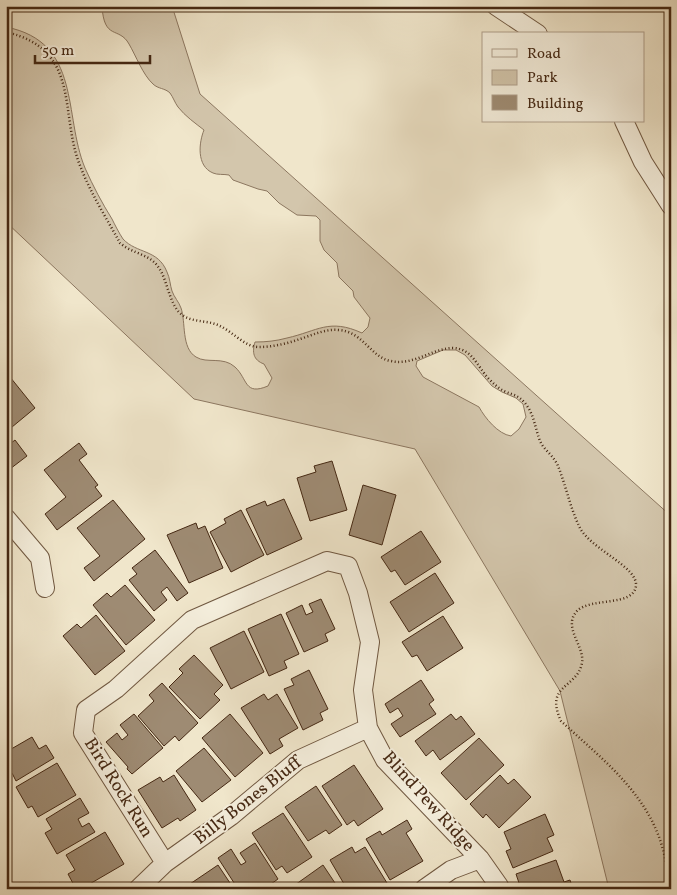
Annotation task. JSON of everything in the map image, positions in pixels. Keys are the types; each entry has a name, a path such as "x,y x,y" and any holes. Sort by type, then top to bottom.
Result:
{"street":[{"path":"496,6 535,32"},
{"path":"624,122 643,162 671,206"},
{"path":"6,518 40,558 45,588"},
{"name":"Blind Pew Ridge","path":"86,710 116,689 192,620 327,561 348,566 358,594 370,642 363,690 368,728 385,760 480,859 499,889"},
{"name":"Bird Rock Run","path":"86,710 83,734 165,863"},
{"name":"Billy Bones Bluff","path":"138,889 165,863 231,816 298,760 368,728"},
{"path":"424,889 451,870 480,859"}],"path":[{"path":"6,32 35,42 46,52 58,70 64,83 73,144 81,168 120,243 154,261 162,270 171,299 183,315 193,320 217,324 229,330 248,345 257,347 284,344 330,330 341,330 355,334 388,361 401,362 412,360 443,348 458,348 467,352 497,387 518,395 525,403 532,414 540,443 553,457 557,465 579,528 587,540 629,569 636,578 636,588 631,595 613,601 586,605 576,612 573,630 582,662 577,674 557,695 556,709 561,720 630,786 649,813 662,845 669,889"}],"green space":[{"path":"102,6 172,6 200,94 671,516 671,889 609,889 560,691 415,449 194,399 6,222 6,27 30,35 47,48 59,64 66,83 78,147 88,175 123,239 129,244 153,255 163,265 168,274 173,293 181,308 186,341 191,353 200,359 230,364 235,367 250,388 260,389 268,386 272,378 264,364 254,355 255,342 279,340 324,327 341,326 362,333 368,327 370,318 354,297 353,291 339,277 337,263 324,250 320,241 320,220 316,216 297,215 279,203 267,191 233,180 229,175 215,174 208,170 201,159 200,153 204,130 181,110 170,93 155,86 149,80 129,44 121,35 109,29 103,17","holes":["443,350 456,350 465,355 492,386 516,398 523,404 526,417 519,429 511,436 497,429 479,407 423,377 416,366 417,361"]}],"building":[{"path":"6,372 35,408 6,432"},
{"path":"15,440 27,456 6,472 6,447"},
{"path":"79,443 87,454 79,460 98,485 95,487 102,496 57,530 45,514 66,497 44,470"},
{"path":"332,461 347,510 310,521 297,478 316,472 314,466"},
{"path":"363,485 396,495 382,545 349,535"},
{"path":"284,499 302,539 267,555 246,509 265,501 267,506"},
{"path":"113,500 145,539 94,581 84,568 100,556 77,528"},
{"path":"241,510 264,555 231,572 210,532 226,523 224,519"},
{"path":"196,523 198,529 205,526 223,568 189,583 167,535"},
{"path":"421,531 441,562 405,585 395,570 391,572 381,557"},
{"path":"155,550 188,593 177,601 167,587 161,592 167,600 154,611 129,580 137,574 132,568"},
{"path":"435,573 454,603 409,632 390,602"},
{"path":"125,585 155,620 126,645 93,605 107,593 111,597"},
{"path":"321,599 335,629 325,634 328,641 304,652 286,613 302,605 306,615 313,612 309,604"},
{"path":"281,614 299,654 284,661 287,668 269,676 248,629"},
{"path":"96,615 125,651 95,675 63,636 77,624 81,628"},
{"path":"443,616 463,648 427,671 417,655 412,657 402,642"},
{"path":"244,631 264,672 231,689 210,648"},
{"path":"194,655 223,685 214,694 220,700 200,719 169,687 183,673 179,669"},
{"path":"309,670 328,709 320,713 323,720 303,730 284,689 294,685 291,679"},
{"path":"421,680 434,700 429,704 436,714 400,737 391,724 403,716 398,708 390,713 385,704"},
{"path":"162,683 198,723 179,741 175,736 164,746 138,716 154,701 149,695"},
{"path":"264,694 268,700 277,694 298,728 279,739 283,746 270,754 241,708"},
{"path":"134,714 163,748 132,774 106,742 117,733 122,740 128,735 120,725"},
{"path":"230,714 263,753 235,777 202,738"},
{"path":"451,714 456,720 461,716 475,734 440,760 433,750 426,756 415,741"},
{"path":"32,737 39,749 46,745 54,758 16,781 12,773 6,776 6,752"},
{"path":"479,738 504,765 466,800 441,773"},
{"path":"204,748 231,780 202,802 176,771"},
{"path":"57,763 76,795 38,817 32,806 28,808 16,787"},
{"path":"354,765 383,809 358,826 354,820 347,825 322,786"},
{"path":"174,775 196,810 180,821 178,818 162,828 138,790 160,777 163,782"},
{"path":"500,775 508,784 514,779 531,797 499,828 486,814 483,818 470,804"},
{"path":"316,786 342,825 329,834 326,830 308,841 285,807"},
{"path":"80,798 89,813 78,819 82,827 89,823 95,832 57,854 45,833 52,829 46,819"},
{"path":"283,813 312,857 287,873 282,866 276,870 252,833"},
{"path":"545,814 554,835 547,838 553,851 513,868 506,851 511,849 504,832"},
{"path":"407,820 412,829 406,833 423,861 390,880 366,839 380,831 382,835"},
{"path":"105,832 124,864 81,889 76,889 68,874 75,870 66,855"},
{"path":"255,843 278,879 264,889 238,889 218,858 231,849 241,865 246,862 240,853"},
{"path":"352,847 355,853 365,847 387,883 377,889 347,889 330,860"},
{"path":"556,860 564,882 570,880 573,889 521,889 516,874"},
{"path":"218,865 234,889 190,889 187,886"},
{"path":"323,865 339,889 293,889 292,887"},
{"path":"39,883 52,889 36,889"}]}
